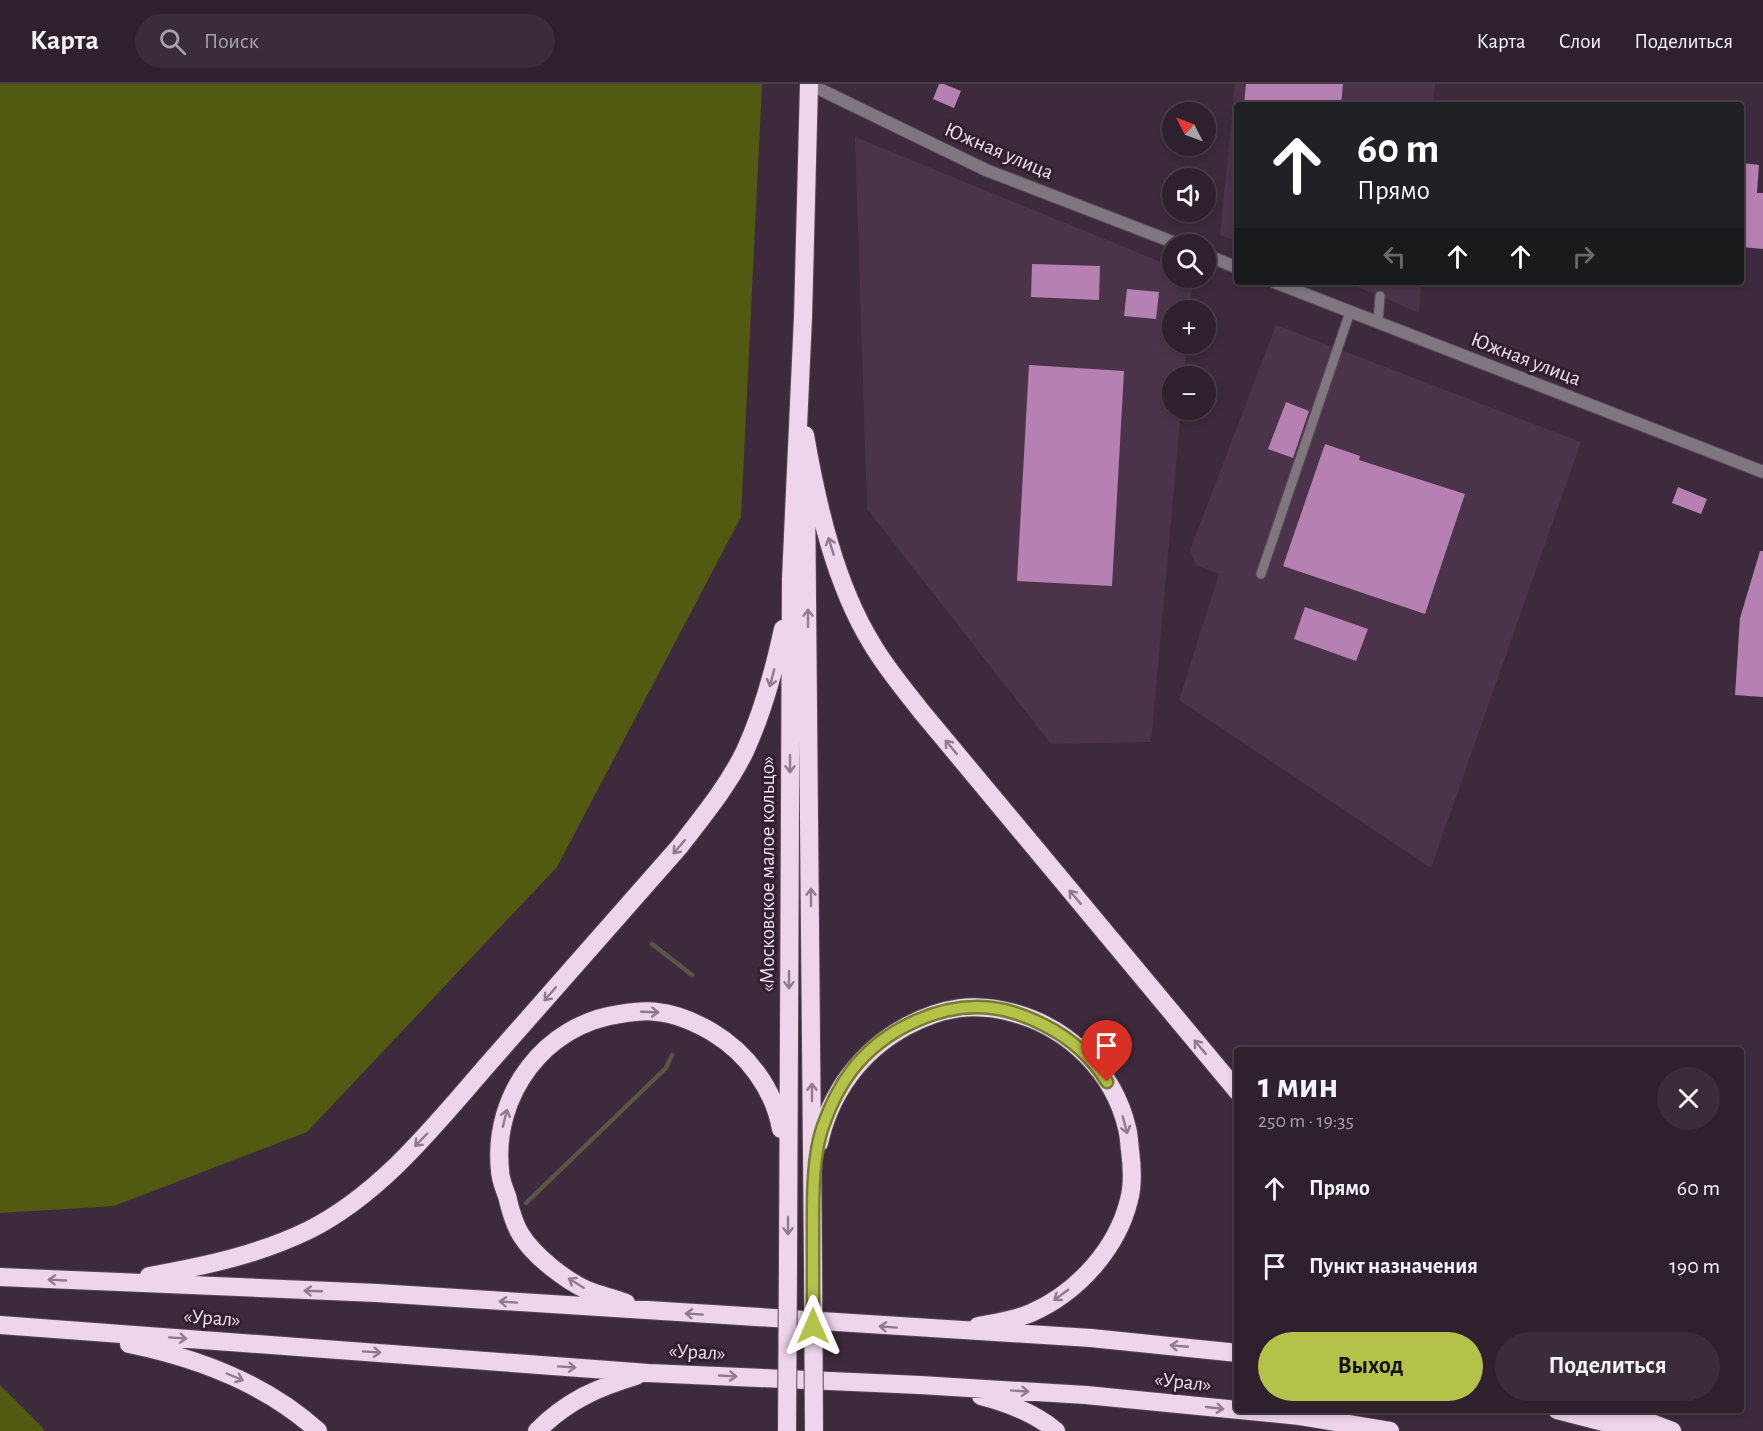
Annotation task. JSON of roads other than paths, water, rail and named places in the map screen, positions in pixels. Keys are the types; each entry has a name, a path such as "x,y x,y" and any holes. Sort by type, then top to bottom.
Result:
{"highway":[{"name":"«Московское малое кольцо»","path":"788,1431 791,579 803,317 809,84"},
{"name":"«Московское малое кольцо»","path":"803,317 808,579 814,1431"},
{"path":"805,434 813,477 836,562 853,610 871,644 921,711 1234,1087"},
{"path":"114,1282 212,1265 268,1248 310,1229 335,1215 368,1190 423,1138 680,846 728,782 744,752 771,680 791,579"},
{"path":"813,1192 822,1129 840,1088 854,1068 888,1036 924,1017 960,1008 993,1008 1029,1017 1056,1031 1080,1048 1099,1069 1115,1095 1127,1127 1132,1162 1130,1198 1118,1232 1081,1280 1058,1298 1031,1313 993,1323 947,1330"},
{"path":"650,1311 586,1289 558,1272 521,1235 511,1212 500,1172 499,1146 513,1092 527,1069 546,1048 585,1023 620,1014 655,1011 679,1017 720,1037 741,1055 770,1093 780,1122 788,1189"},
{"name":"«Урал»","path":"0,1277 377,1293 1091,1338 1234,1353"},
{"name":"«Урал»","path":"0,1325 648,1373 1086,1395 1234,1410"},
{"path":"57,1329 147,1348 204,1364 245,1381 276,1400 318,1431"},
{"path":"537,1431 566,1405 604,1386 648,1373"},
{"path":"920,1385 983,1396 1020,1408 1045,1421 1056,1431"},
{"name":"«Урал»","path":"1270,1413 1390,1431"},
{"path":"1569,1413 1638,1431"},
{"path":"1625,1413 1672,1431"}],"street":[{"name":"Южная улица","path":"809,84 986,170 1162,238"},
{"path":"1216,259 1234,266"},
{"name":"Южная улица","path":"1282,285 1763,472"}],"lane":[{"path":"1378,322 1380,296"},
{"path":"1261,574 1350,312"}],"waterway":[{"path":"652,944 692,975"},
{"path":"526,1203 666,1068 672,1055"}]}
